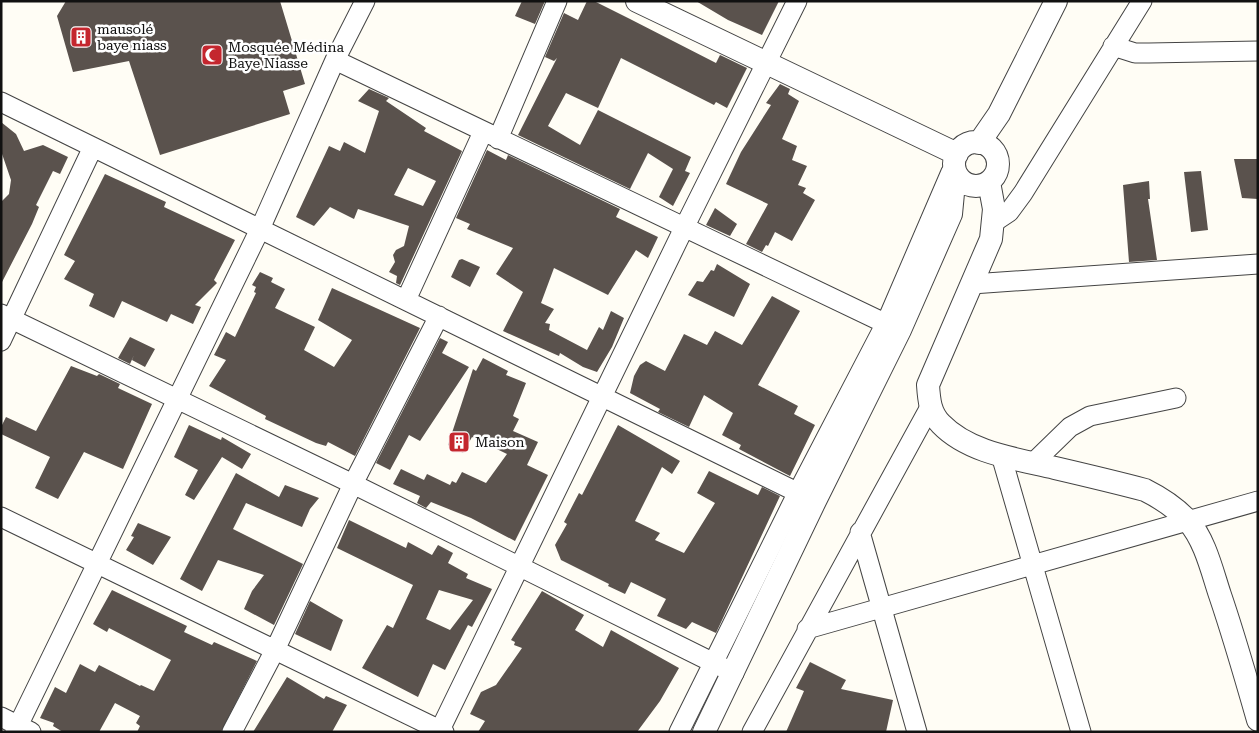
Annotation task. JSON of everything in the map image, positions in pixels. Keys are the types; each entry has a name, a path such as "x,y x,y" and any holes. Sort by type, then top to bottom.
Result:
{"street":[{"path":"1,717 22,730 97,563 260,229 335,60 365,1"},
{"path":"406,300 557,1"},
{"path":"637,1 766,64 955,164 964,183 983,184"},
{"path":"1,517 441,731 518,567 797,1"},
{"path":"994,222 1009,212 1023,194 1142,1"},
{"path":"986,146 999,114 1053,2"},
{"path":"1113,46 1134,53 1258,51"},
{"path":"335,60 893,327"},
{"path":"1,102 806,496"},
{"path":"893,327 955,164 966,145 986,146"},
{"path":"679,732 713,662 806,496 951,214 983,184 994,178 998,166 986,146"},
{"path":"1,341 6,316 93,147"},
{"path":"951,214 955,164"},
{"path":"983,184 994,222 991,239 928,385 930,407 940,423 954,435 1001,455 1145,490 1164,500 1189,522 1201,543 1250,663 1258,720"},
{"path":"972,284 1258,264"},
{"path":"6,316 353,484 734,673"},
{"path":"232,732 275,650 353,484 439,316"},
{"path":"1033,463 1070,428 1090,416 1176,398"},
{"path":"752,732 930,407"},
{"path":"1001,455 1081,732"},
{"path":"704,732 734,673 806,496"},
{"path":"807,629 1258,501"},
{"path":"860,532 917,732"}],"building":[{"name":"Mosquée Médina Baye Niasse","path":"66,1 280,1 305,84 283,91 290,114 160,155 129,61 73,72 57,16"},
{"path":"522,1 545,1 535,24 515,16"},
{"path":"587,1 594,1 716,63 720,55 747,68 727,108 716,102 714,105 621,58 598,108 566,93 548,126 580,145 598,110 691,157 685,171 690,173 673,206 659,197 673,169 648,153 630,189 518,135 557,58 554,61 545,57 564,13 578,20"},
{"path":"696,1 779,1 762,35 728,20"},
{"path":"780,84 790,89 788,94 799,101 782,139 797,146 792,160 807,166 798,185 806,188 803,193 815,200 792,241 775,232 768,246 766,245 762,252 746,244 768,204 726,184 741,152 771,105 766,103"},
{"path":"369,89 389,98 386,101 426,128 424,131 462,151 400,285 396,283 397,276 389,272 395,262 393,255 396,250 404,246 409,226 358,209 354,219 330,207 314,226 296,217 329,146 340,151 344,142 365,153 379,111 358,101","holes":["408,168 436,181 423,206 394,195"]},
{"path":"1,122 16,134 24,151 43,145 68,157 60,174 53,171 36,205 39,207 32,224 1,284 1,202 9,194 11,180 1,151"},
{"path":"487,150 506,160 508,155 620,209 616,217 658,237 648,258 636,250 608,295 554,268 541,303 554,309 545,323 550,324 549,330 587,350 599,327 603,330 611,311 624,318 612,347 597,372 583,367 560,353 559,356 503,331 523,292 496,274 513,248 467,229 470,224 456,218"},
{"path":"1234,159 1258,159 1258,199 1242,198"},
{"path":"1201,171 1208,230 1191,232 1184,172"},
{"path":"105,174 166,202 164,207 235,240 214,280 217,283 195,305 201,307 193,324 171,314 167,322 122,301 114,318 89,306 94,294 64,279 75,261 64,255"},
{"path":"1149,181 1150,199 1148,199 1157,260 1129,262 1123,185"},
{"path":"715,208 737,224 730,236 706,225"},
{"path":"462,259 480,267 470,287 451,277 459,260"},
{"path":"717,264 750,284 734,317 688,295 697,281 703,282 711,270 714,271"},
{"path":"260,272 273,278 271,282 285,289 275,308 315,327 304,350 334,367 352,340 318,320 332,288 420,328 355,456 328,442 326,446 316,443 265,419 266,416 209,386 226,360 214,355 226,332 235,337 256,293 254,292 256,287 252,285"},
{"path":"772,296 800,311 758,385 798,406 794,414 815,425 790,476 739,449 741,445 722,435 733,413 704,395 689,427 658,412 660,409 630,393 634,376 640,365 646,361 665,371 684,334 707,345 715,331 742,345"},
{"path":"130,337 155,349 145,367 132,360 134,355 130,364 118,358"},
{"path":"440,338 448,342 442,353 469,367 420,441 409,435 390,470 376,463"},
{"path":"483,358 508,371 506,375 526,383 513,416 519,419 513,431 538,442 527,465 548,475 515,541 471,518 431,502 426,508 417,503 420,496 393,484 401,469 424,480 427,474 450,485 452,481 456,483 462,472 486,483 507,454 472,437 463,453 448,445 473,369 476,371"},
{"path":"71,366 97,376 99,374 120,384 118,388 152,404 123,469 84,452 58,499 35,488 50,457 1,434 1,427 6,417 36,431"},
{"path":"189,425 221,440 222,437 251,454 242,469 222,457 194,500 185,495 198,470 174,457"},
{"path":"618,425 680,461 672,474 662,467 635,521 660,533 655,540 684,553 715,503 697,493 709,471 758,495 762,487 780,496 716,633 692,622 686,629 657,616 666,599 631,582 625,594 561,560 555,545 567,524 564,522 579,493 582,495"},
{"path":"236,473 279,497 285,485 319,498 310,509 302,527 246,503 233,529 303,564 274,625 244,609 252,591 264,575 218,560 202,591 180,579"},
{"path":"349,520 406,548 408,542 432,555 438,545 453,553 448,563 468,574 466,578 492,589 472,627 468,625 445,670 433,664 418,697 362,668 387,625 393,628 413,585 337,548","holes":["439,590 473,600 450,630 426,619"]},
{"path":"138,523 171,537 153,565 126,550 134,537 131,536"},
{"path":"112,590 187,626 184,632 212,645 214,642 257,661 221,732 137,732 140,726 136,723 140,716 115,703 99,732 63,732 53,726 54,723 40,718 55,687 66,693 80,664 95,672 99,665 154,691 171,660 109,628 107,632 93,624"},
{"path":"542,591 584,615 575,630 603,647 611,630 679,668 660,701 637,732 478,732 485,721 470,714 481,692 496,685 522,648 514,645 515,642 511,640"},
{"path":"310,601 343,620 331,651 295,634"},
{"path":"810,662 846,680 841,689 893,700 886,732 786,732 804,691 796,688"},
{"path":"287,677 324,699 326,696 347,705 332,732 253,732"}],"place":[{"name":"mausolé baye niass","path":"81,37"},
{"name":"Mosquée Médina Baye Niasse","path":"212,55"},
{"name":"Maison","path":"459,442"}]}
